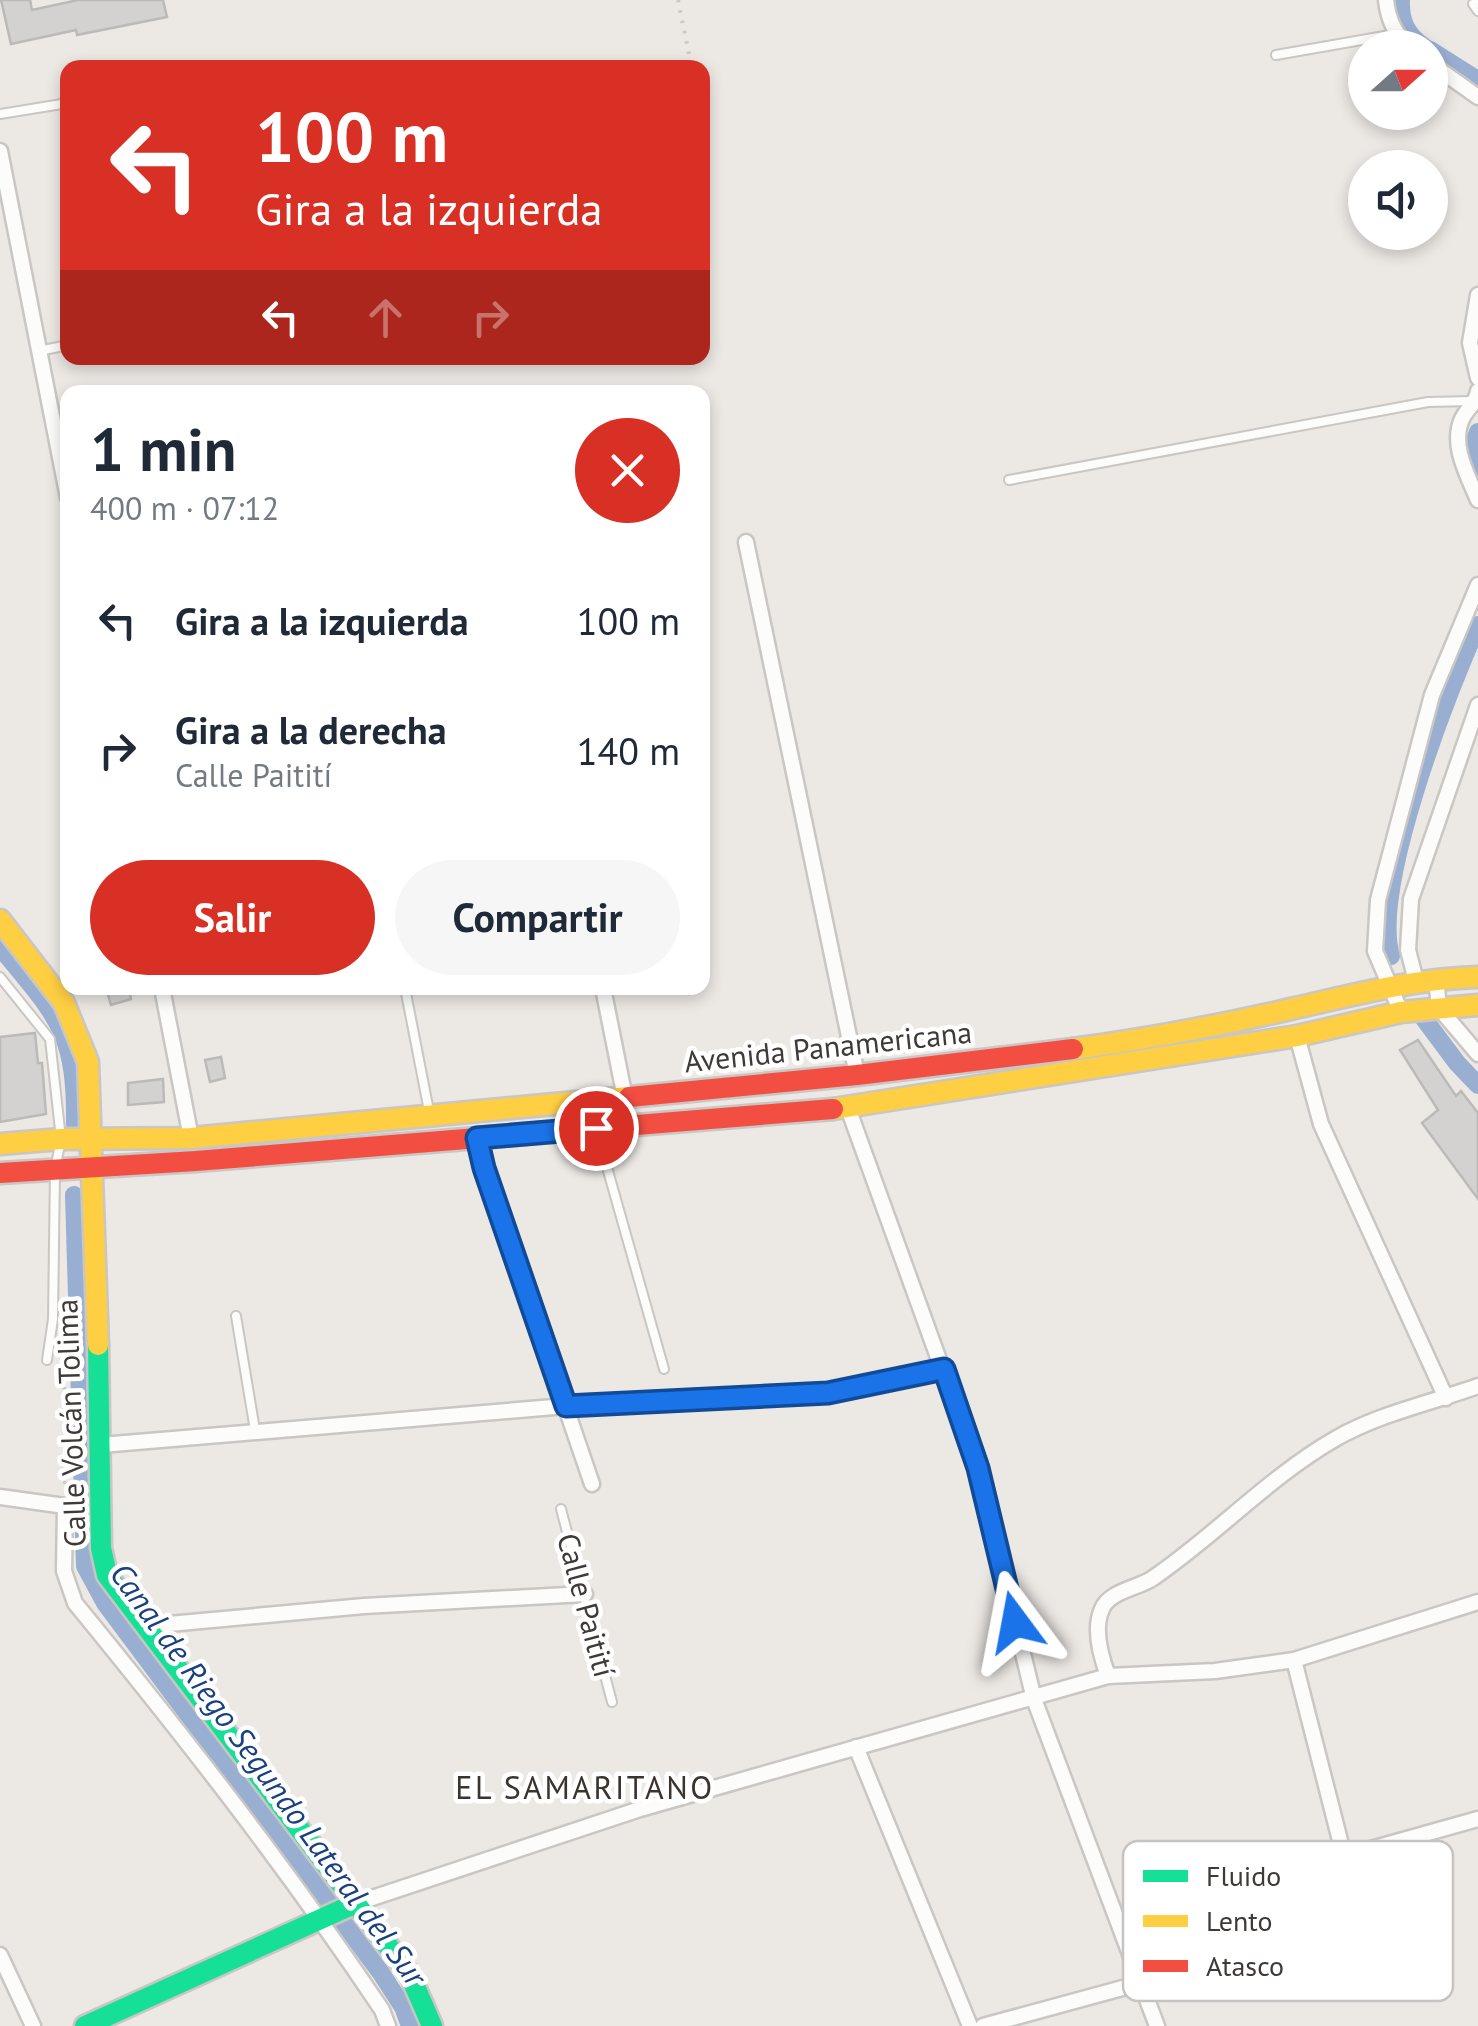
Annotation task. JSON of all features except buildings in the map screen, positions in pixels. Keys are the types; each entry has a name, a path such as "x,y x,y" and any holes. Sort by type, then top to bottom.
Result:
{"main road":[{"name":"Calle Volcán Tolima","path":"0,920 56,989 84,1042 92,1100 100,1548 107,1575 146,1626 339,1911 410,1975 432,2026"},
{"name":"Avenida Panamericana","path":"0,1144 91,1138 191,1138 857,1076 1079,1048 1292,1009 1390,986 1478,977"},
{"name":"Avenida Panamericana","path":"0,1173 848,1108 1297,1036 1400,1012 1478,1005"},
{"path":"85,2026 339,1911"}],"street":[{"path":"1386,0 1394,30"},
{"path":"1448,76 1478,97"},
{"path":"0,152 60,441"},
{"path":"1478,295 1470,342 1478,378"},
{"path":"1477,396 1462,419 1458,438 1460,456 1478,500"},
{"path":"746,542 857,1076"},
{"path":"1400,1012 1375,951 1378,900 1432,695 1478,585"},
{"path":"1478,705 1411,899 1408,950 1439,1008 1478,1054"},
{"path":"163,995 191,1138"},
{"path":"604,995 625,1098"},
{"path":"1297,1036 1321,1124 1446,1398"},
{"path":"848,1108 978,1468 1034,1699 1123,1943"},
{"path":"477,1138 592,1484"},
{"path":"101,1445 566,1406 828,1393 944,1369"},
{"path":"1108,1676 1101,1658 1098,1624 1108,1600 1150,1580 1336,1438 1478,1386"},
{"path":"0,1497 65,1506"},
{"name":"Calle Volcán Tolima","path":"65,1506 64,1571 75,1603 212,1771 339,1911 388,2026"},
{"path":"146,1626 364,1606 585,1594"},
{"path":"339,1911 640,1809 1108,1676 1216,1671 1294,1660 1478,1602"},
{"path":"1294,1660 1342,1841"},
{"path":"856,1747 970,2026"},
{"path":"1398,1841 1478,1818"},
{"path":"0,1954 33,2026"},
{"path":"983,2026 1123,1988"},
{"path":"1146,2001 1157,2026"}],"lane":[{"path":"1478,3 1472,4 1478,11"},
{"path":"1276,55 1348,42"},
{"path":"0,114 60,104"},
{"path":"39,351 60,347"},
{"path":"1009,480 1477,396"},
{"name":"Calle Volcán Tolima","path":"0,977 50,1038 61,1139 55,1170 53,1319 47,1360"},
{"path":"406,995 430,1114"},
{"path":"596,1128 664,1369"},
{"path":"236,1316 254,1430"},
{"name":"Calle Paitití","path":"560,1509 612,1702"}],"path":[{"path":"678,0 691,60"},
{"name":"Calle Volcán Tolima","path":"47,1360 64,1377 65,1506"}],"waterway":[{"path":"1401,0 1408,30"},
{"path":"1448,61 1478,80"},
{"path":"1478,432 1471,451 1478,476"},
{"path":"1391,956 1388,925 1402,839 1432,742 1478,625"},
{"name":"Canal de Riego Segundo Lateral del Sur","path":"0,947 59,1026 72,1067 75,1124"},
{"path":"1422,1016 1478,1085"},
{"name":"Canal de Riego Segundo Lateral del Sur","path":"74,1195 85,1566 105,1603 381,1973 410,2026"}],"traffic: fast":[{"path":"98,1345 101,1548 107,1575 410,1975 432,2026"},
{"path":"85,2026 354,1904"}],"traffic: slow":[{"path":"0,920 64,1003 88,1062 98,1345"},
{"path":"1073,1049 1212,1026 1386,988 1478,977"},
{"path":"833,1109 1297,1036 1401,1012 1478,1005"},
{"path":"0,1144 61,1139 191,1138 629,1097"}],"traffic: jam":[{"path":"629,1097 1073,1049"},
{"path":"0,1173 196,1161 833,1109"}],"district":[{"name":"EL SAMARITANO","path":"585,1787"}],"route":[{"path":"596,1128 477,1138 566,1406 828,1393 944,1369 978,1468 1015,1622"}]}
